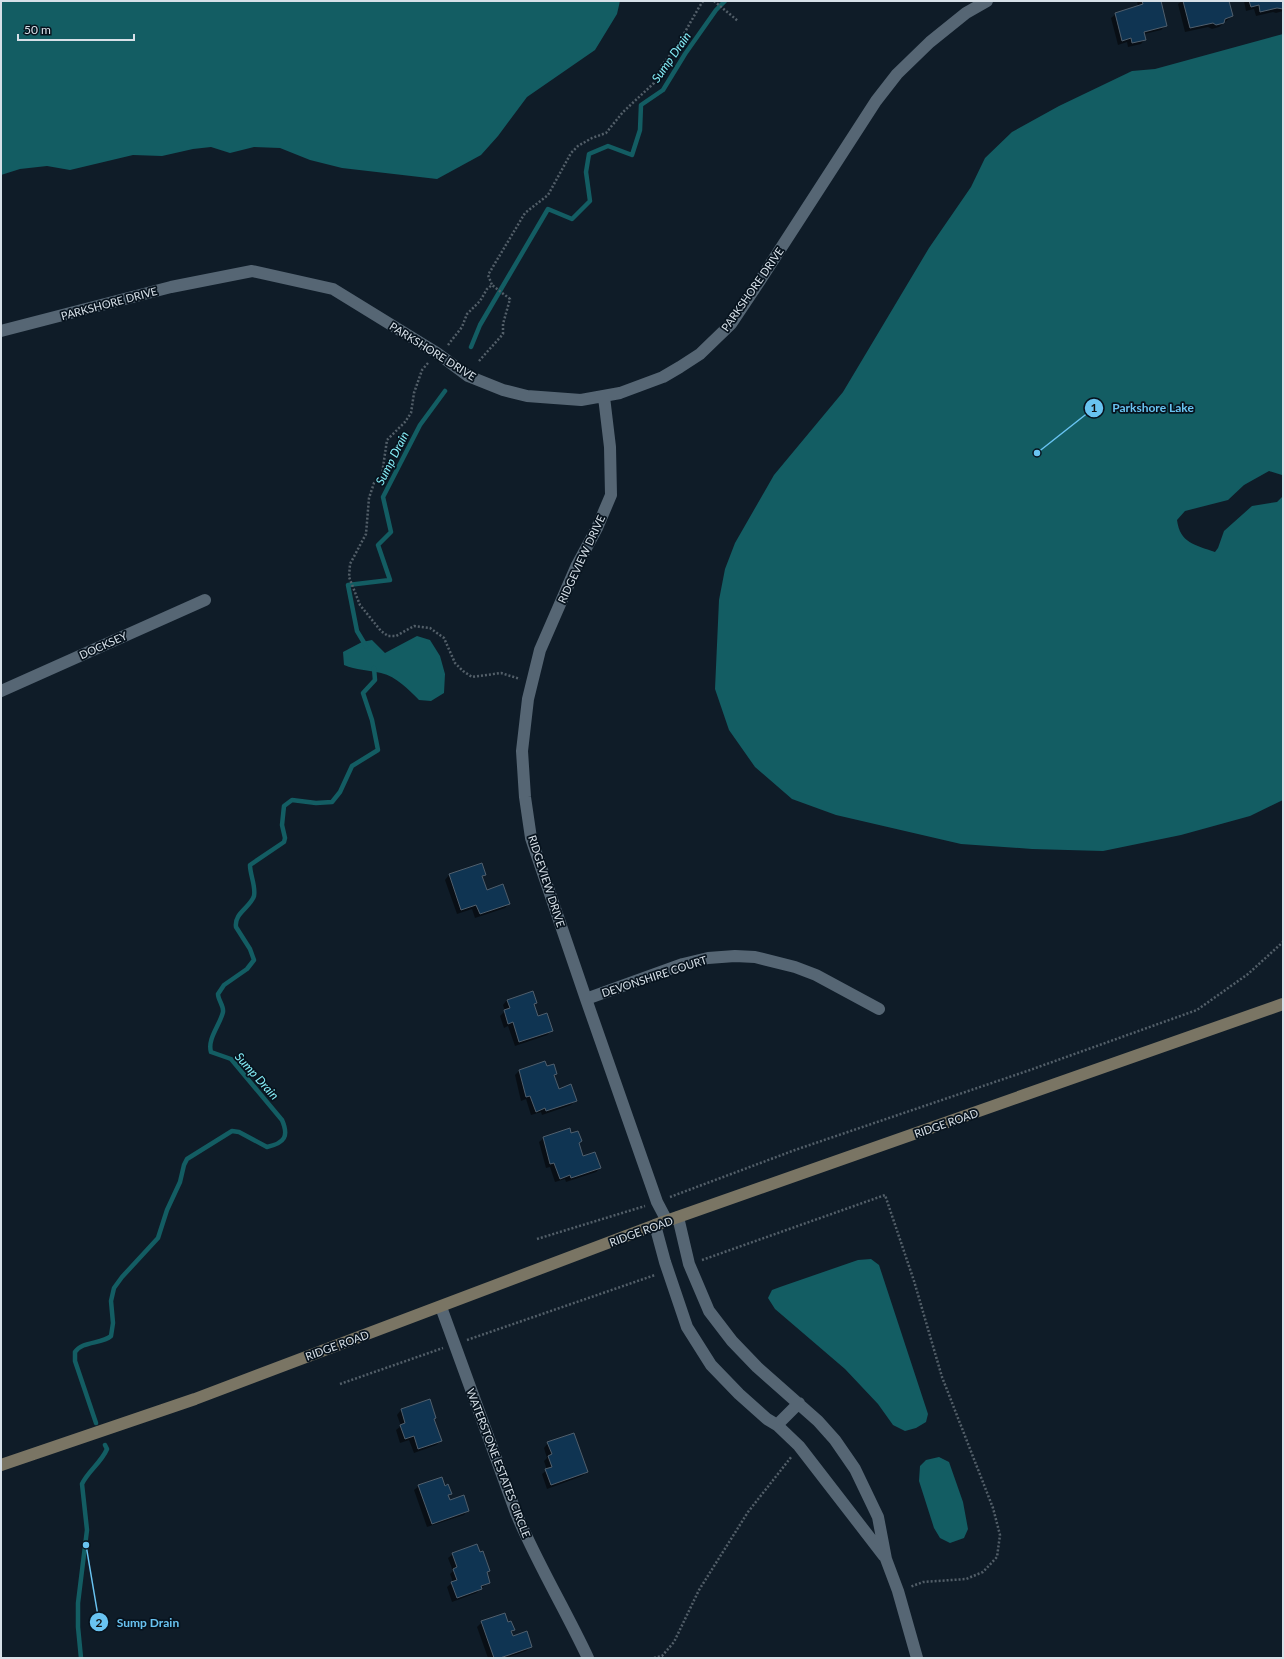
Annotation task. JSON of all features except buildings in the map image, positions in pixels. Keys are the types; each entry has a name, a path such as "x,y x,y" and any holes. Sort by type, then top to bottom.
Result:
{"street":[{"name":"PARKSHORE DRIVE","path":"1,331 171,287 252,271 333,289 437,353 468,376 509,391 527,396 581,400 604,397 642,386 663,377 700,354 731,324 872,108 897,74 930,42 966,13 987,1"},
{"name":"RIDGEVIEW DRIVE","path":"604,397 610,446 610,495 597,528 577,565 540,650 528,699 522,751 525,797 531,838 657,1202 673,1219"},
{"name":"DOCKSEY","path":"1,691 205,600"},
{"name":"DEVONSHIRE COURT","path":"586,999 683,964 708,958 736,956 755,957 795,967 816,975 879,1009"},
{"name":"RIDGE ROAD","path":"1,1465 195,1399 655,1225 1283,1004"},
{"path":"673,1219 689,1264 709,1311 732,1341 757,1367 799,1403 835,1440 855,1469 878,1517 886,1558 898,1591 917,1658"},
{"path":"655,1225 668,1271 688,1327 711,1364 739,1394 767,1419 777,1425 799,1446 886,1558"},
{"name":"WATERSTONE ESTATES CIRCLE","path":"441,1307 521,1526 588,1658"},
{"path":"777,1425 799,1403"}],"path":[{"path":"479,361 503,334 503,324 510,299 493,286 488,275 526,213 548,195 570,153 592,138 606,133 623,112 654,83 662,65 676,48 703,1"},
{"path":"714,1 738,21"},
{"path":"493,286 487,289 480,301 467,314 462,327 449,344 437,353 422,370 414,393 411,413 405,422 387,440 382,474 374,483 369,498 366,534 350,564 349,577 360,605 370,619 388,636 396,636 414,626 430,628 444,638 455,663 472,677 501,673 532,682"},
{"path":"537,1239 657,1202 795,1150 1030,1070 1197,1010 1248,974 1283,942"},
{"path":"689,1264 885,1195 914,1281 942,1377 993,1508 1000,1535 997,1557 983,1572 966,1580 923,1582 898,1591"},
{"path":"340,1384 668,1271"},
{"path":"654,1658 662,1656 674,1642 699,1590 748,1512 799,1446"}],"shaded area":[{"path":"1,1 620,1 617,14 595,50 527,97 498,136 481,155 437,179 342,168 310,160 280,148 254,147 230,153 211,147 193,149 162,156 133,155 70,170 47,166 20,169 1,175"},
{"path":"1283,34 1283,478 1282,475 1269,471 1244,485 1228,500 1185,511 1177,520 1181,534 1185,538 1195,545 1215,552 1224,531 1252,506 1277,502 1283,496 1283,800 1250,816 1181,835 1103,851 1032,849 961,844 836,815 792,799 755,767 729,730 715,689 719,600 725,569 735,543 774,475 843,392 929,248 971,187 985,158 1012,132 1059,106 1132,71 1155,69"},
{"path":"417,636 430,640 440,656 445,674 444,693 431,701 419,700 392,677 344,665 343,652 362,642 372,640 385,653"},
{"path":"871,1259 879,1265 928,1414 926,1422 916,1428 905,1431 893,1425 878,1404 845,1369 775,1309 768,1298 772,1290 858,1260"},
{"path":"939,1457 949,1462 963,1502 968,1529 964,1538 950,1543 940,1538 934,1528 919,1481 920,1466 926,1460"}],"waterway":[{"name":"Sump Drain","path":"471,347 480,325 548,209 572,219 590,201 586,172 589,154 608,146 632,155 640,130 641,105 663,90 685,54 716,10 725,1"},
{"name":"Sump Drain","path":"366,646 357,631 348,585 390,580 378,545 391,532 383,497 420,425 445,391"},
{"name":"Sump Drain","path":"96,1423 75,1361 75,1352 82,1346 107,1339 111,1336 113,1323 111,1301 114,1288 122,1277 158,1238 167,1210 180,1182 187,1159 232,1131 239,1132 267,1147 282,1141 284,1138 285,1130 282,1120 231,1059 211,1052 210,1047 212,1037 223,1012 218,994 224,985 247,969 254,960 250,949 236,927 236,922 237,918 254,896 250,865 284,842 285,838 282,825 284,806 292,800 316,803 332,802 340,792 352,766 378,750 372,720 363,693 375,680 374,668"},
{"name":"Sump Drain","path":"81,1658 78,1627 78,1603 87,1530 82,1484 107,1449 105,1445"}],"place":[{"name":"Parkshore Lake","path":"1037,453"},
{"name":"Sump Drain","path":"86,1545"}]}
